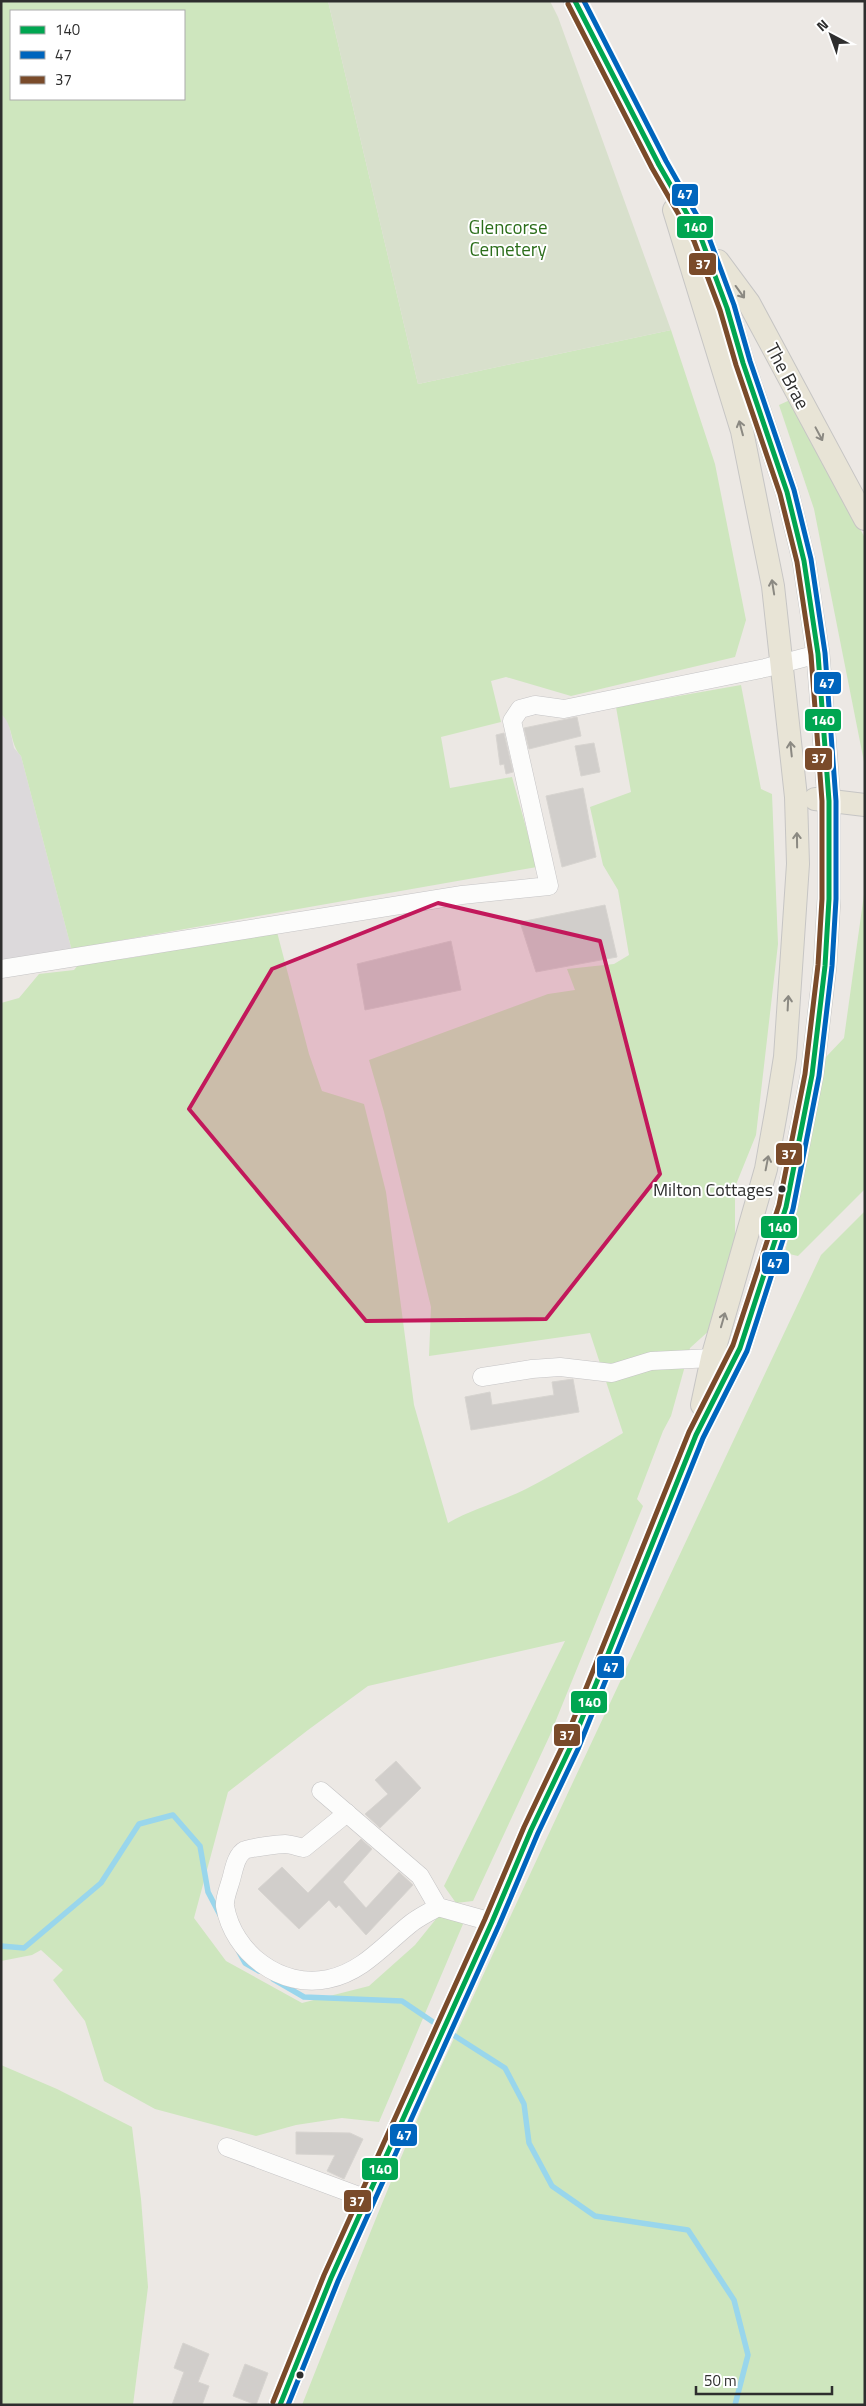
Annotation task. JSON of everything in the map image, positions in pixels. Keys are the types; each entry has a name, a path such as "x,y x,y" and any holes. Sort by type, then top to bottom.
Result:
{"main road":[{"path":"280,2405 332,2278 492,1922 531,1830 571,1746 696,1435 740,1348 786,1207 804,1124 812,1075 825,966 830,899 829,801 818,654 804,561 786,492 743,363 727,308 701,238 659,165 575,1"},
{"path":"659,165 742,431 773,586 783,663 796,797 798,864 785,1048 779,1098 766,1169 712,1358 696,1435"},
{"name":"The Brae","path":"701,238 749,303 865,519"},
{"path":"796,797 865,805"}],"lane":[{"path":"1,968 462,896 549,886 512,721 520,709 535,704 564,710 818,654"},
{"path":"482,1377 532,1369 560,1367 612,1373 652,1361 712,1358"},
{"path":"321,1790 420,1876 438,1907 492,1922"},
{"path":"347,1813 304,1848 285,1844 268,1848 252,1847 243,1850 234,1866 225,1905 238,1941 253,1959 284,1975 307,1982 329,1979 354,1970 381,1951 410,1924 438,1907"},
{"path":"227,2147 367,2199"}],"highlighted area":[{"path":"438,903 600,941 660,1174 546,1319 366,1321 189,1109 272,969"}],"shaded area":[{"path":"1,714 8,720 14,748 21,756 72,951 1,961"}],"green space":[{"path":"1,1 328,1 418,384 671,330 715,464 746,620 735,657 571,696 506,677 491,681 501,722 441,737 450,788 512,777 537,867 105,943 99,949 72,951 21,756 17,751 5,718 1,714"},
{"name":"Glencorse Cemetery","path":"328,1 550,1 558,17 671,330 418,384"},
{"path":"790,400 865,538 865,767 814,509 779,405"},
{"path":"741,685 761,789 772,794 778,944 756,1135 735,1187 735,1241 712,1328 690,1348 671,1416 663,1431 637,1499 643,1506 550,1735 473,1901 456,1903 444,1886 565,1641 368,1686 228,1792 194,1918 226,1961 302,2003 369,1986 415,1945 440,1914 463,1924 379,2122 342,2118 296,2125 256,2136 155,2109 104,2081 85,2021 53,1980 63,1970 41,1950 32,1955 1,1961 1,1003 19,998 39,974 74,970 79,964 130,958 277,932 309,1054 322,1091 364,1104 386,1192 414,1405 448,1523 526,1489 623,1433 590,1333 429,1356 431,1307 384,1112 369,1060 548,994 575,990 567,969 614,964 629,955 618,890 603,865 590,807 631,792 616,707"},
{"path":"865,887 865,1189 798,1256 785,1253 826,1057 844,1038"},
{"path":"865,1211 865,2405 302,2405 410,2135 728,1452 821,1255"},
{"path":"1,2065 57,2089 132,2127 141,2199 148,2287 133,2405 1,2405"}],"building":[{"path":"577,717 581,736 529,749 524,728"},
{"path":"504,733 513,772 506,774 504,764 500,765 496,735"},
{"path":"594,743 600,772 581,776 575,746"},
{"path":"583,788 596,857 562,867 546,796"},
{"path":"605,905 617,957 536,972 520,922"},
{"path":"451,941 461,990 365,1010 357,964"},
{"path":"573,1379 579,1412 471,1430 465,1397 490,1392 492,1405 554,1395 552,1382"},
{"path":"396,1761 421,1788 380,1828 365,1814 388,1794 375,1780"},
{"path":"361,1839 372,1849 343,1882 366,1908 399,1872 413,1885 366,1935 339,1905 336,1908 329,1900 299,1929 258,1889 282,1867 308,1893"},
{"path":"296,2132 350,2133 363,2139 344,2179 327,2171 335,2155 296,2154"},
{"path":"183,2343 209,2354 198,2382 209,2386 202,2405 172,2405 184,2372 174,2368"},
{"path":"245,2364 268,2373 256,2405 233,2396"}],"waterway":[{"path":"1,1946 24,1948 101,1883 139,1824 173,1815 200,1846 208,1892 220,1915"},
{"path":"239,1952 245,1963 259,1971"},
{"path":"273,1979 304,1997 402,2001 439,2026"},
{"path":"447,2031 505,2068 524,2104 529,2143 552,2186 595,2216 688,2230 734,2300 748,2355 735,2405"}],"transit line":[{"name":"140","path":"280,2405 331,2278 492,1922 531,1830 571,1746 696,1435 740,1348 786,1207 812,1075 825,966 829,899 829,801 818,654 804,561 787,492 743,363 727,308 701,238 659,165 575,1"},
{"name":"47","path":"288,2405 338,2281 499,1925 538,1833 578,1749 703,1438 747,1351 793,1209 819,1076 832,966 836,899 836,801 825,653 811,559 794,490 750,361 734,305 708,235 666,161 584,1"},
{"name":"37","path":"273,2402 324,2275 485,1919 524,1827 564,1743 689,1432 733,1345 779,1205 805,1074 818,965 822,899 822,801 811,655 797,562 780,494 736,365 720,310 694,241 652,168 568,4"}],"place":[{"name":"Milton Cottages","path":"782,1189"}]}
